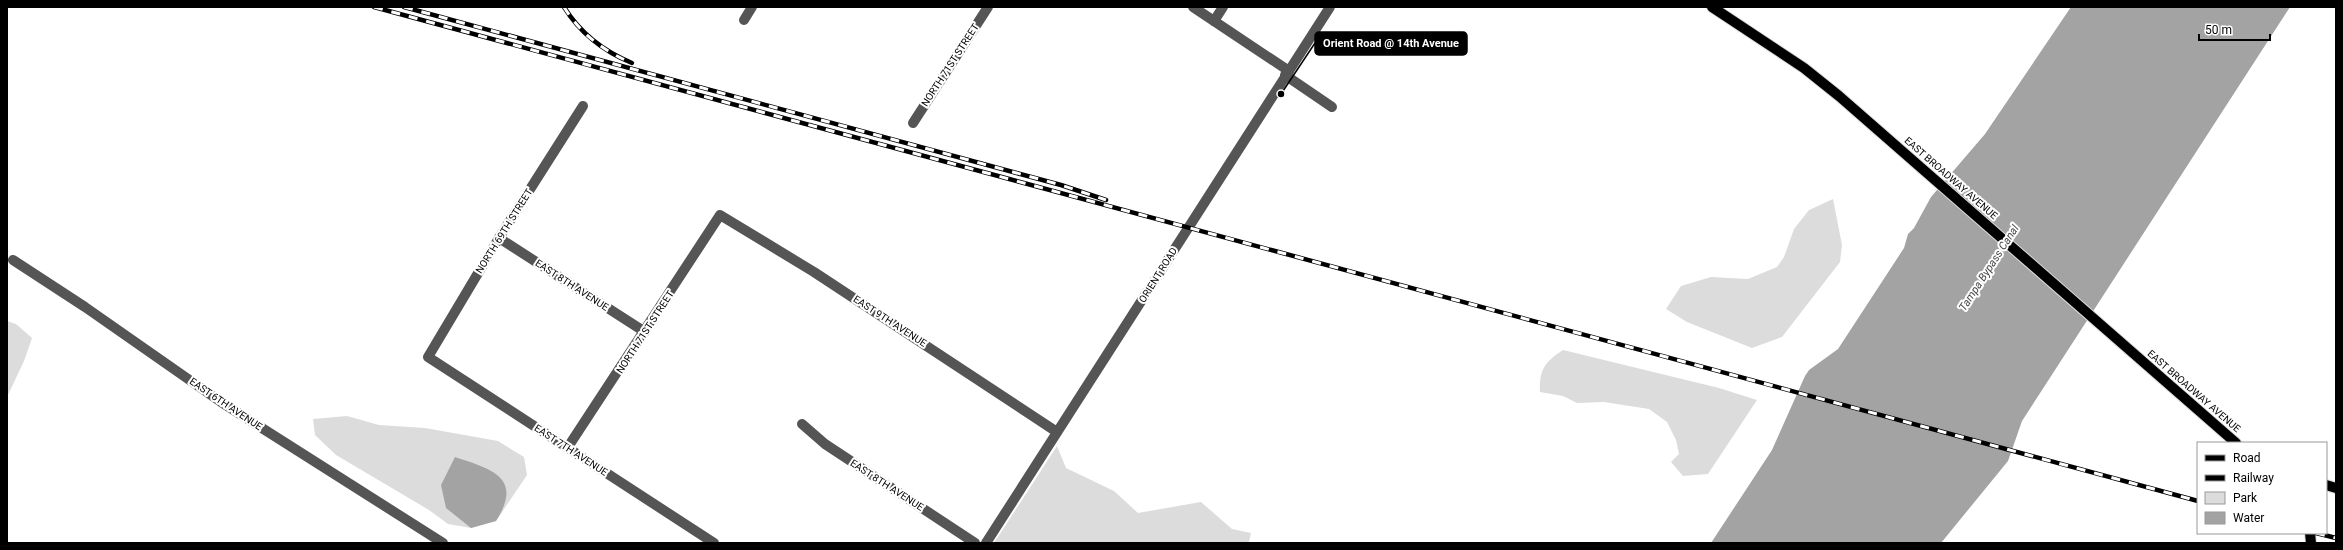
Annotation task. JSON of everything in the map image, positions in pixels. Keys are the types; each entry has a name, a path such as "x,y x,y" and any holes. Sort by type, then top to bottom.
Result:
{"main road":[{"name":"EAST BROADWAY AVENUE","path":"1712,7 1804,68 1930,175 2235,442"}],"street":[{"path":"744,20 752,7"},
{"name":"NORTH 71ST STREET","path":"913,123 988,7"},
{"path":"1193,7 1287,73 1332,107"},
{"path":"1214,21 1223,7"},
{"name":"ORIENT ROAD","path":"986,543 1330,7"},
{"name":"NORTH 69TH STREET","path":"428,357 499,238 583,106"},
{"name":"NORTH 71ST STREET","path":"568,448 720,215"},
{"name":"EAST 9TH AVENUE","path":"720,215 814,272 1057,432"},
{"name":"EAST 8TH AVENUE","path":"499,238 645,332"},
{"name":"EAST 6TH AVENUE","path":"13,260 85,307 221,402 443,543"},
{"name":"EAST 7TH AVENUE","path":"428,357 714,543"},
{"name":"EAST 8TH AVENUE","path":"802,424 825,444 975,543"}],"green space":[{"path":"1833,199 1842,245 1840,262 1782,337 1752,348 1687,322 1666,309 1681,286 1711,277 1748,279 1777,267 1784,257 1794,229 1809,210"},
{"path":"7,321 16,324 32,338 24,361 7,397"},
{"path":"1563,350 1719,388 1757,400 1708,474 1683,476 1671,462 1679,454 1676,440 1667,422 1649,409 1604,402 1577,403 1563,396 1540,392 1541,377 1544,367 1552,358"},
{"path":"347,416 379,425 425,428 498,441 524,457 527,475 496,521 471,528 448,524 429,510 336,455 315,435 313,419"},
{"path":"1057,446 1066,468 1114,491 1138,513 1201,502 1232,529 1251,533 1249,542 994,543"}],"water":[{"name":"Tampa Bypass Canal","path":"2071,7 2290,7 2022,421 2008,461 1941,543 1711,543 1772,450 1809,370 1838,349 1904,248 1908,234 1914,228 1931,197 1985,134"},
{"path":"455,457 481,466 500,477 505,485 506,494 504,506 496,521 471,528 446,508 441,485"}],"railway":[{"path":"374,7 2197,501"},
{"path":"404,7 1061,185 1106,200"},
{"path":"564,7 577,25 593,40 611,53 632,63"},
{"path":"2320,534 2336,538"}],"place":[{"name":"Orient Road @ 14th Avenue","path":"1281,94"}]}
